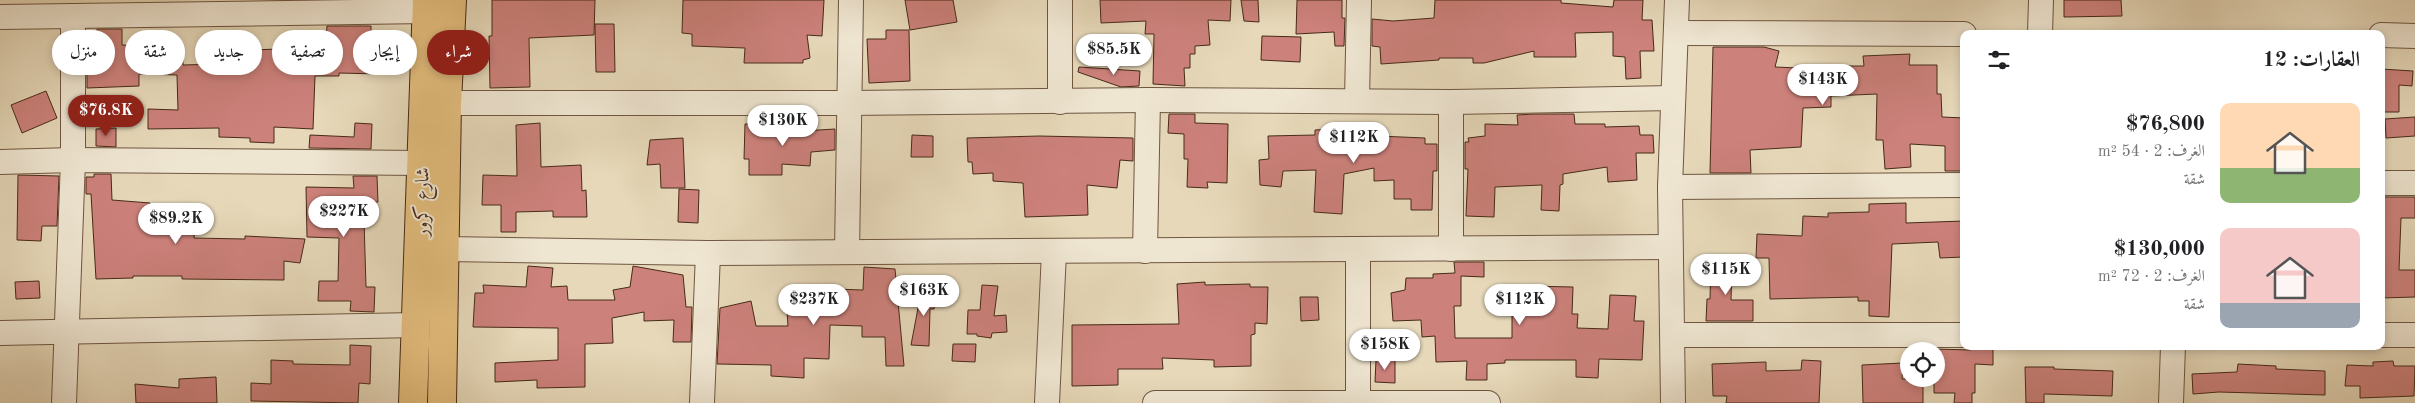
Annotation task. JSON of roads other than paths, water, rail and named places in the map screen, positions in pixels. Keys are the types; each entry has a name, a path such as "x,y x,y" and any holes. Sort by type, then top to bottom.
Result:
{"main road":[{"name":"شارع كرور","path":"442,403 452,0"},
{"name":"شارع كرور","path":"414,403 427,5"}],"street":[{"path":"847,252 851,0"},
{"path":"1060,0 1060,102"},
{"path":"1357,100 1359,0"},
{"path":"1673,403 1670,187 1677,0"},
{"path":"2040,30 2041,0"},
{"path":"0,17 427,5"},
{"path":"64,403 73,160 73,16"},
{"path":"1676,33 1960,34"},
{"path":"2385,36 2415,36"},
{"path":"448,103 848,103 1148,100 1451,102 1673,98"},
{"path":"1145,251 1148,100"},
{"path":"1451,102 1451,249"},
{"path":"0,162 73,160 422,163"},
{"path":"2385,183 2415,183"},
{"path":"1670,187 1960,185"},
{"path":"445,249 708,253 1670,247"},
{"path":"1358,250 1358,402"},
{"path":"1047,403 1054,252"},
{"path":"702,403 708,253"},
{"path":"0,333 417,325"},
{"path":"1673,335 1960,335"},
{"path":"2385,335 2415,335"},
{"path":"2171,403 2173,350"},
{"path":"1155,403 1488,403"}]}
